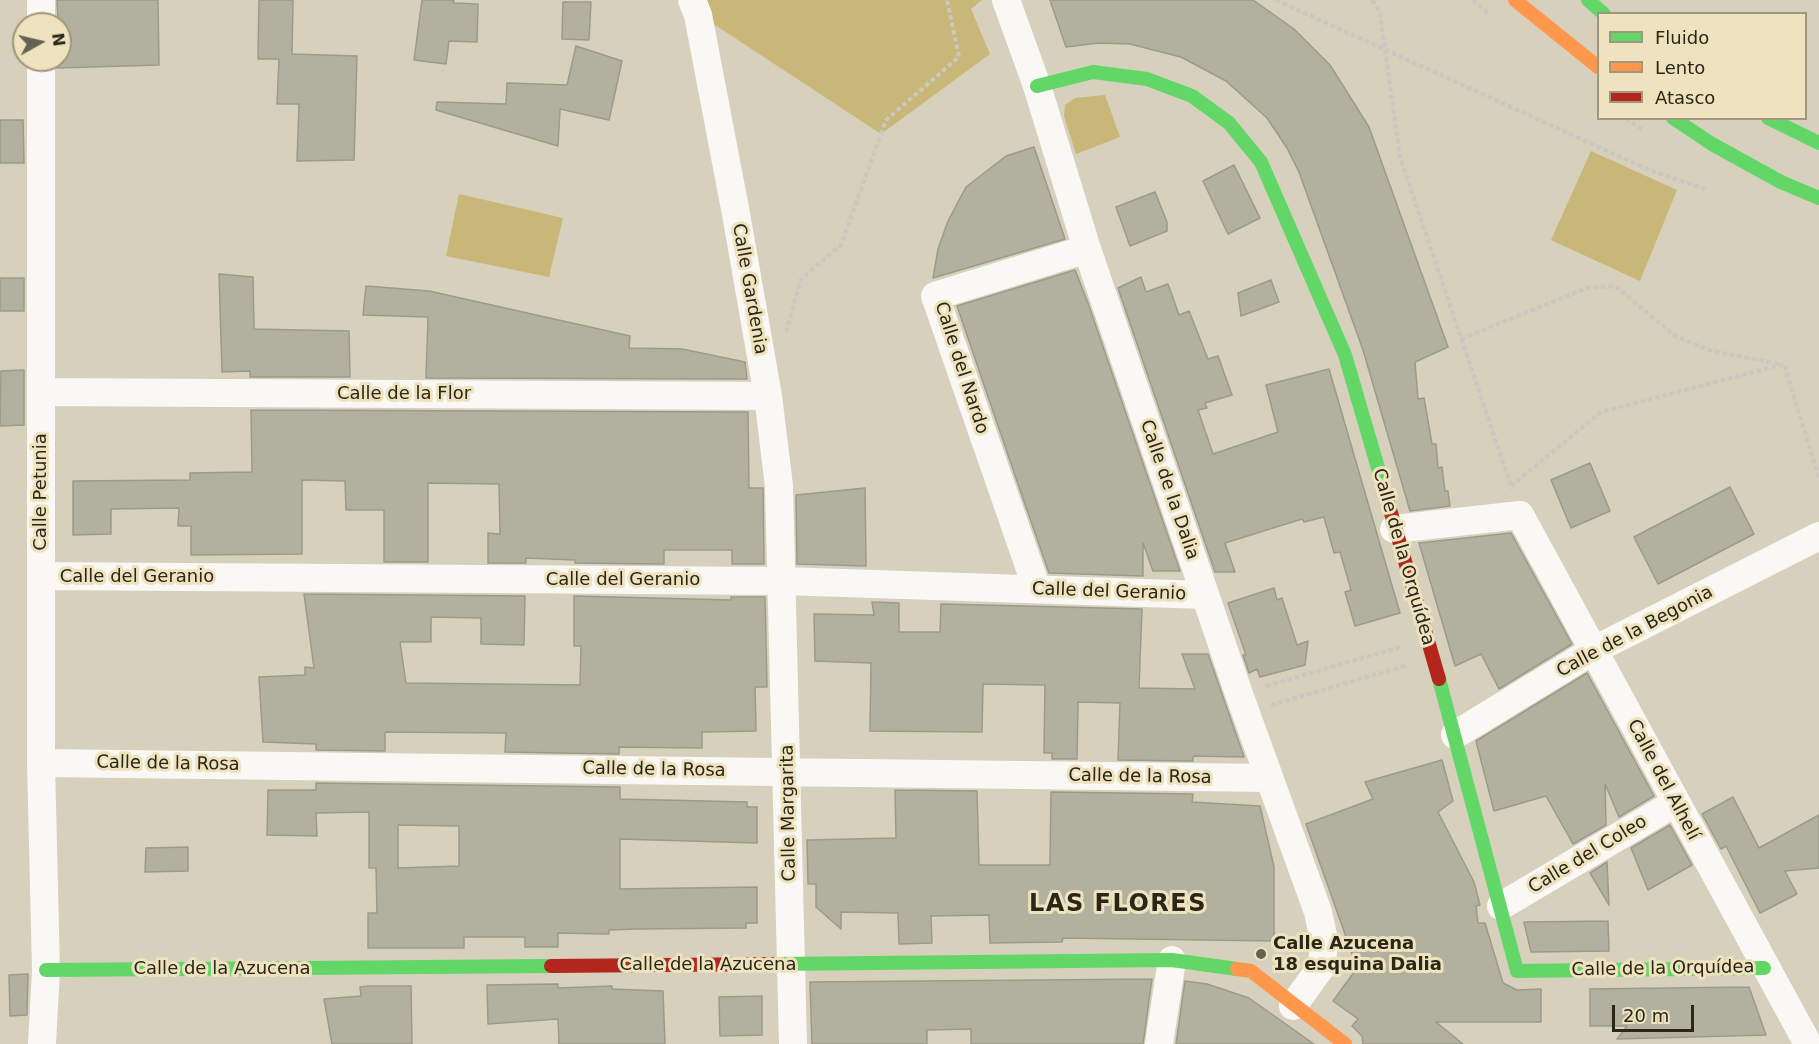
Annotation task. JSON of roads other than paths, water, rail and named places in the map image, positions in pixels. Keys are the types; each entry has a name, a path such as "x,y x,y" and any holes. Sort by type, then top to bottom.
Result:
{"main road":[{"path":"1515,0 1560,39 1597,66"},
{"path":"1588,0 1602,12"},
{"name":"Calle de la Orquídea","path":"1037,86 1093,72 1147,78 1192,96 1229,123 1261,162 1345,355 1455,735 1517,971 1764,968"},
{"path":"1676,120 1712,144 1781,182 1819,198"},
{"path":"1772,120 1819,143"},
{"name":"Calle de la Azucena","path":"46,970 1172,960 1251,971 1293,1006 1345,1044"}],"street":[{"name":"Calle Gardenia","path":"692,0 698,15 768,396 780,486 783,581"},
{"name":"Calle de la Dalia","path":"1006,0 1037,86 1087,249 1205,595 1268,778 1318,912 1324,940 1322,966 1293,1006"},
{"name":"Calle Petunia","path":"41,72 40,763 46,970 45,1040"},
{"name":"Calle del Nardo","path":"1037,589 935,296 1087,249"},
{"name":"Calle de la Flor","path":"41,392 768,396"},
{"name":"Calle del Alhelí","path":"1394,529 1520,515 1764,968 1808,1044"},
{"name":"Calle de la Begonia","path":"1455,735 1594,650 1819,536"},
{"name":"Calle del Geranio","path":"41,576 783,581 1205,595"},
{"name":"Calle Margarita","path":"783,581 793,1044"},
{"name":"Calle de la Rosa","path":"40,763 1268,778"},
{"name":"Calle del Coleo","path":"1501,906 1675,803"},
{"path":"1159,1044 1172,960"}],"place":[{"name":"Calle Azucena 18 esquina Dalia","path":"1261,954"}],"district":[{"name":"LAS FLORES","path":"1118,905"}]}
